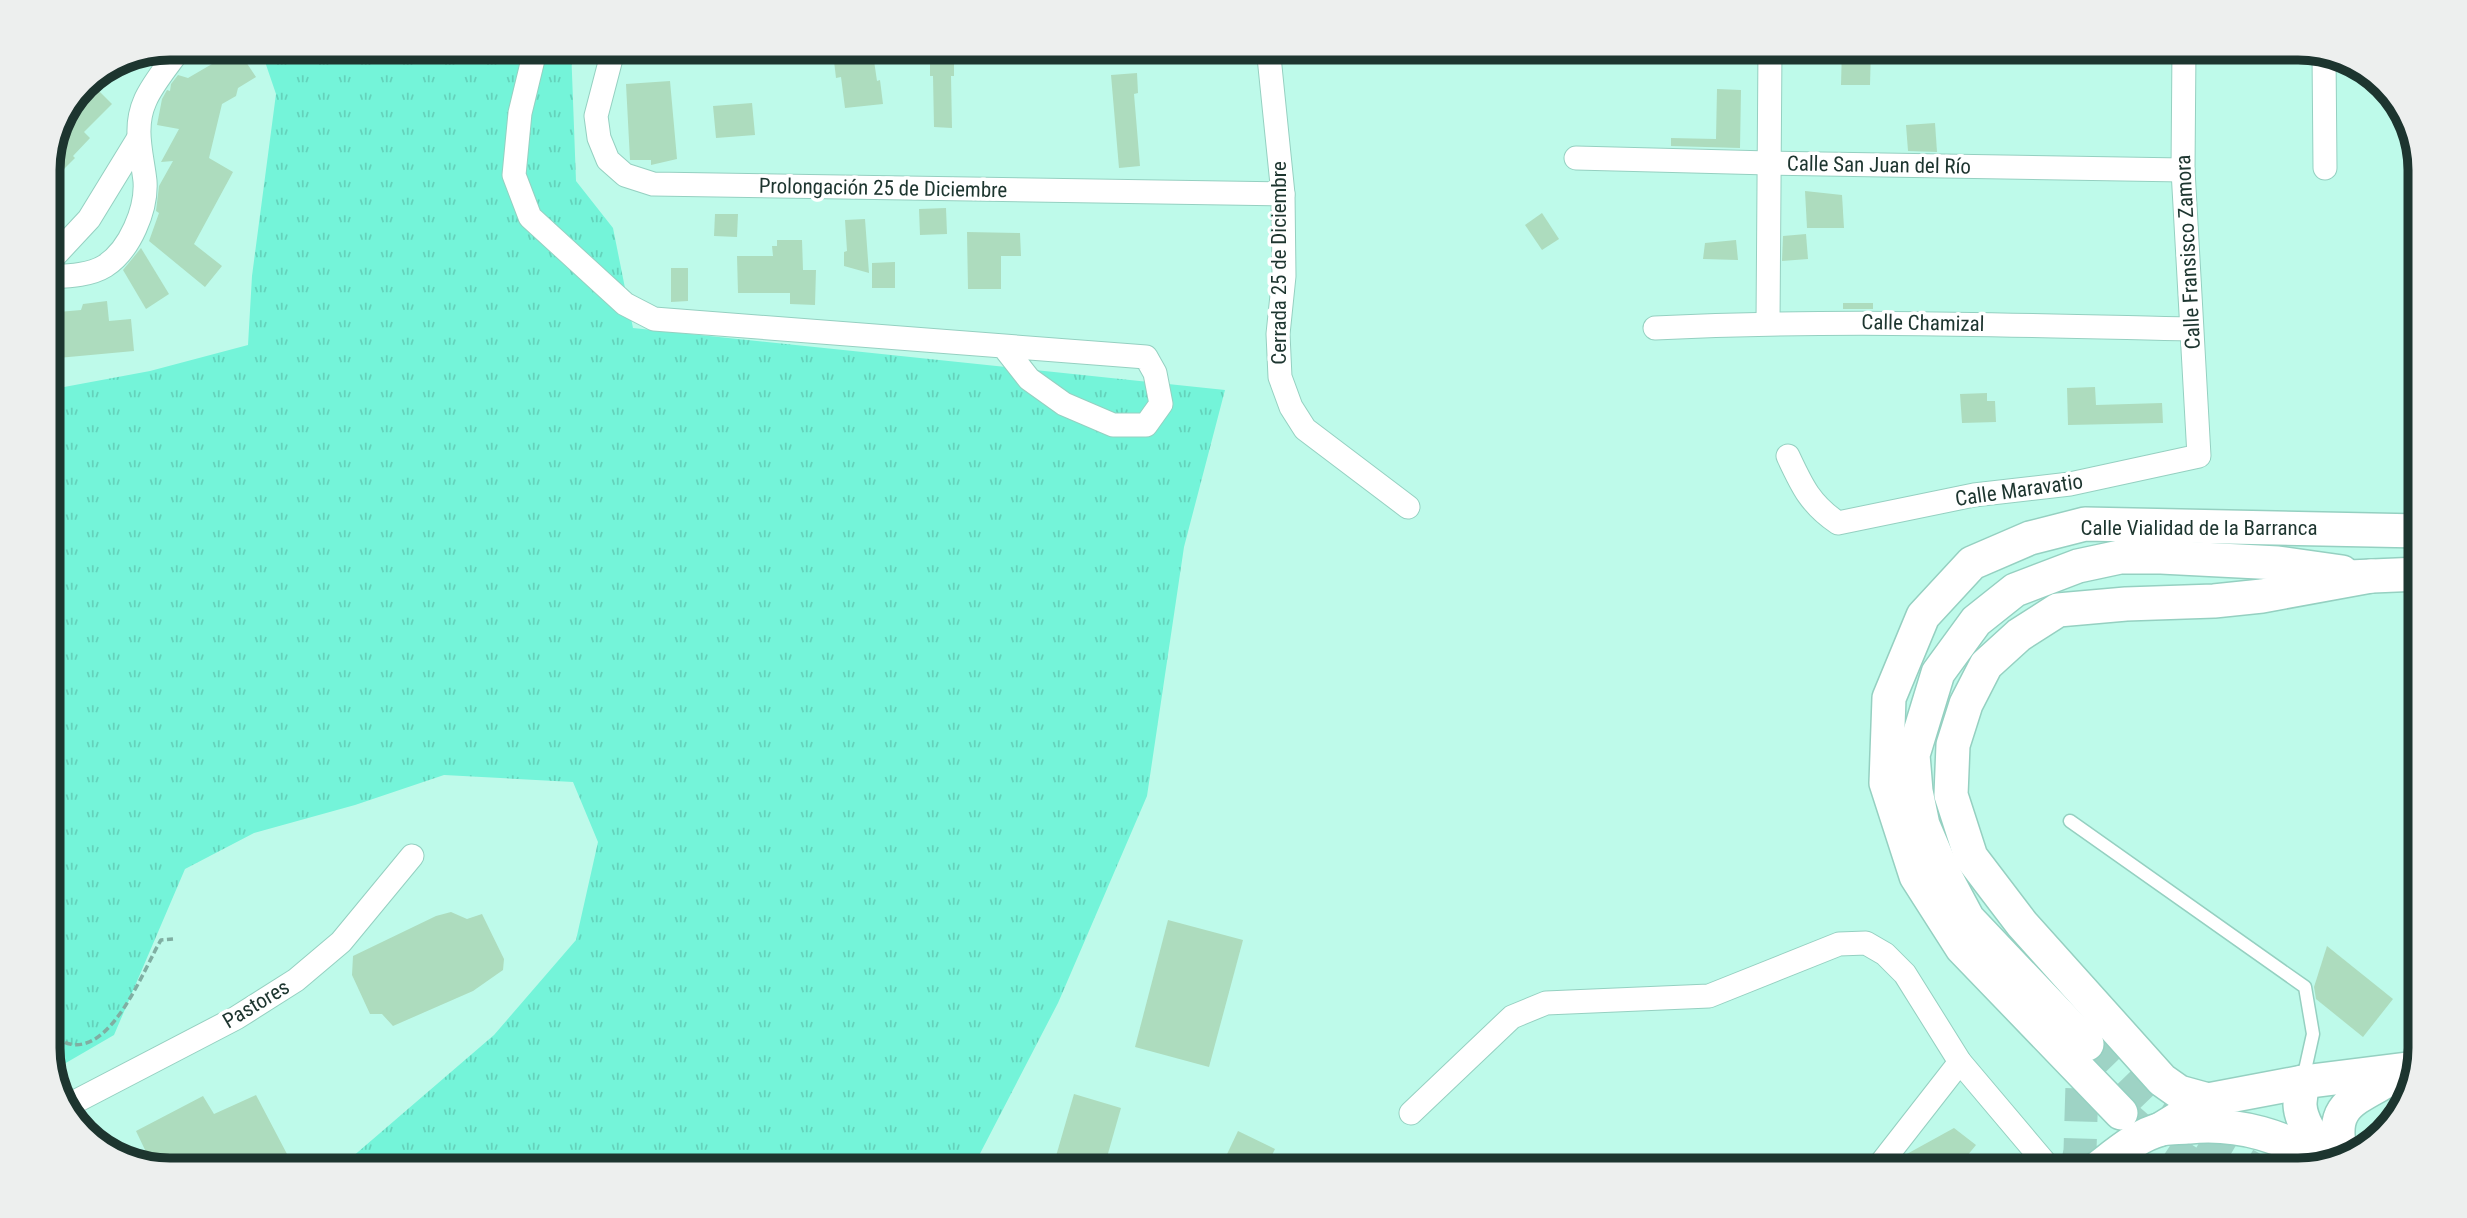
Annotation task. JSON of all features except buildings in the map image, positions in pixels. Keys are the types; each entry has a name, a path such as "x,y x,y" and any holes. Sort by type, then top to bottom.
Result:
{"main road":[{"name":"Calle Vialidad de la Barranca","path":"2075,1049 1962,948 1916,876 1886,783 1889,698 1923,616 1972,563 2030,538 2085,524 2407,531"},
{"path":"2120,1113 2075,1049 1968,919 1943,872 1923,825 1916,791 1913,755 1938,673 1976,621 2015,590 2077,566 2120,557 2161,557 2278,563 2371,576"},
{"path":"2065,1004 1977,900 1953,855 1936,811 1933,766 1943,714 1960,672 1983,642 2017,612 2060,594 2181,582 2407,575"},
{"path":"2208,1100 2179,1092 2162,1080 2022,924 1971,857 1951,795 1953,745 1966,704 1986,665 2018,635 2058,610 2250,597 2371,576"},
{"path":"2075,1049 2087,1092"},
{"path":"2112,1158 2208,1100 2303,1082 2406,1069"},
{"path":"2340,1150 2337,1139 2344,1109 2358,1095 2405,1071"},
{"path":"2303,1082 2300,1105 2302,1115 2324,1155"},
{"path":"2161,1129 2214,1125 2249,1129 2300,1146 2319,1157"}],"street":[{"path":"60,276 80,275 105,266 124,246 142,214 145,183 138,139 145,101 172,60"},
{"path":"534,60 520,113 514,175 530,217 625,304 654,319 1146,357 1155,373 1161,404 1146,425 1113,425 1064,404 1030,379 1003,346"},
{"name":"Prolongación 25 de Diciembre","path":"611,60 596,116 599,138 608,160 625,175 653,184 1283,194"},
{"name":"Cerrada 25 de Diciembre","path":"1269,60 1283,194 1284,276 1278,334 1280,377 1291,407 1305,429 1408,507"},
{"path":"1768,323 1770,60"},
{"name":"Calle Fransisco Zamora","path":"2184,60 2183,170 2199,456"},
{"path":"2324,63 2325,167"},
{"path":"60,250 89,219 138,139"},
{"name":"Calle San Juan del Río","path":"1576,158 2183,170"},
{"name":"Calle Chamizal","path":"1655,328 1887,322 2191,329"},
{"name":"Calle Maravatio","path":"1788,456 1803,490 1821,512 1839,523 1973,495 2070,484 2199,456"},
{"name":"Pastores","path":"74,1102 236,1018 296,980 341,942 412,856"},
{"path":"1411,1113 1512,1017 1546,1003 1709,996 1839,944 1866,943 1885,954 1905,974 1960,1062 2041,1158"},
{"path":"1885,1158 1960,1062"}],"lane":[{"path":"2070,821 2305,987 2313,1034 2303,1082"}],"path":[{"path":"60,1039 67,1044 81,1045 110,1027 142,979 161,940 173,939"}],"green space":[{"path":"264,60 571,60 576,181 613,228 633,328 1225,390 1184,547 1147,796 1058,1003 978,1158 351,1158 494,1035 576,940 598,842 573,782 444,775 355,805 254,833 185,869 114,1035 61,1066 60,388 150,371 248,345 252,276 276,94"}],"tunnel":[{"path":"2087,1044 2148,1107 2235,1158"},
{"path":"2079,1158 2083,1051"},
{"path":"2128,1119 2182,1158"}]}
